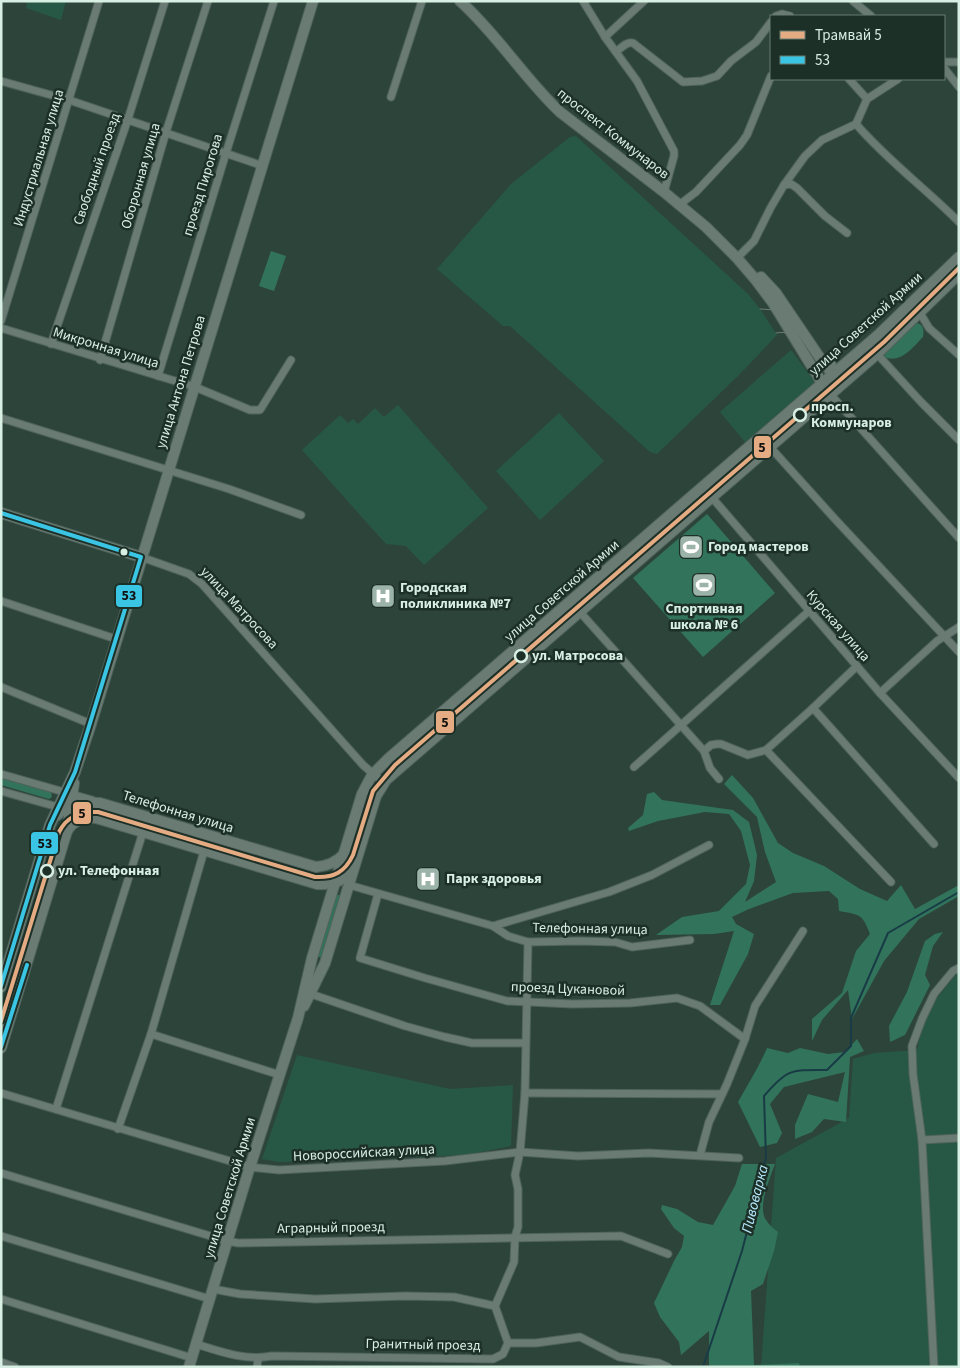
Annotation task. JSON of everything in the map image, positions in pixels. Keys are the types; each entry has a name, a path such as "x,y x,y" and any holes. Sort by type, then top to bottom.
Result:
{"main road":[{"name":"улица Антона Петрова","path":"1,1048 67,831 65,808 75,772 313,1"},
{"name":"проспект Коммунаров","path":"460,1 491,33 560,112 664,192 706,227 756,278 822,384 831,395"},
{"name":"улица Советской Армии","path":"298,1018 326,963 342,880 344,853 362,794 372,775 389,758 868,344 959,257"},
{"name":"проспект Коммунаров","path":"737,258 772,288 833,374"},
{"name":"улица Советской Армии","path":"190,1362 298,1018 312,958 342,880 354,868 376,796 384,783 392,774 831,395 877,354 959,274"},
{"path":"825,362 836,366 847,362"},
{"path":"831,395 835,384 833,374"},
{"name":"улица Матросова","path":"1,513 141,557"},
{"path":"65,808 86,803 100,803"},
{"name":"Телефонная улица","path":"100,803 309,865 324,866 342,880"},
{"name":"улица Антона Петрова","path":"1,987 50,825 65,808"},
{"path":"67,831 73,823 80,819 96,818"},
{"name":"Телефонная улица","path":"96,818 317,884 342,880"},
{"path":"324,866 339,859 344,853"}],"street":[{"name":"Индустриальная улица","path":"1,321 99,1"},
{"name":"Свободный проезд","path":"51,344 128,119 165,1"},
{"name":"Оборонная улица","path":"100,360 166,132 208,1"},
{"name":"проезд Пирогова","path":"158,376 274,1"},
{"path":"391,97 422,1"},
{"path":"583,1 605,37 638,81 674,151 664,192"},
{"path":"605,37 644,1"},
{"path":"853,1 870,15"},
{"path":"616,52 626,44 633,43 682,82 702,81 717,76 731,61 756,42 770,23"},
{"path":"945,62 959,62"},
{"path":"945,69 959,87"},
{"path":"679,205 696,192 740,145 747,135 770,78"},
{"path":"850,80 867,99"},
{"path":"737,258 754,241 784,185 805,156 822,140 856,124 867,99 896,80"},
{"path":"1,81 128,119 263,166"},
{"path":"856,124 875,146 938,200 959,222"},
{"path":"784,185 791,184 797,188 825,216 847,233"},
{"path":"911,304 920,313 929,328 959,355"},
{"name":"Микронная улица","path":"1,328 100,360 194,387 250,410 260,410 292,360"},
{"path":"868,344 959,440"},
{"path":"831,395 959,538"},
{"path":"1,418 229,489 301,515"},
{"path":"761,437 959,652"},
{"name":"Курская улица","path":"703,487 880,693 959,778"},
{"name":"улица Матросова","path":"141,557 189,574 202,584 372,775 384,783"},
{"path":"1,600 116,639"},
{"path":"571,602 704,751 710,768 719,780"},
{"path":"634,767 810,611"},
{"path":"880,693 937,640 959,627"},
{"path":"704,751 716,744 721,744 748,755 766,750 857,666"},
{"path":"487,674 496,684"},
{"path":"1,687 91,724"},
{"path":"813,708 934,844"},
{"path":"766,750 892,882"},
{"name":"Телефонная улица","path":"1,774 100,803"},
{"name":"Телефонная улица","path":"1,790 96,818"},
{"path":"56,1109 143,832"},
{"name":"Телефонная улица","path":"493,926 609,892 652,874 709,845"},
{"path":"118,1128 151,1034 204,851"},
{"name":"Телефонная улица","path":"342,880 378,894 493,926 508,936 528,942 615,942 632,946 690,940"},
{"name":"проезд Цукановой","path":"378,894 360,958 507,1001 630,1004 677,998 700,1006 745,1039"},
{"path":"700,1155 709,1122 745,1039 754,1006 803,931"},
{"path":"528,942 525,1093 520,1152 515,1175 518,1189 518,1227 515,1237 514,1262 495,1306 508,1343 536,1343 580,1337 619,1357 659,1363 668,1367"},
{"path":"934,1367 922,1140 912,1046 934,994 953,971 959,968"},
{"path":"311,994 405,1026 454,1039 472,1043 525,1043"},
{"path":"151,1034 280,1075"},
{"name":"Новороссийская улица","path":"1,1093 250,1167 279,1170 445,1161 520,1152 578,1156 649,1154 739,1158"},
{"path":"525,1093 722,1094"},
{"path":"922,1140 959,1138"},
{"name":"Аграрный проезд","path":"1,1174 238,1243 621,1236 668,1254"},
{"path":"1,1236 211,1294 315,1299 405,1296 454,1297 495,1306"},
{"path":"1,1299 190,1362"},
{"name":"Гранитный проезд","path":"196,1344 258,1363 272,1356 493,1359 503,1354 508,1343"},
{"path":"1,1362 15,1367"}],"shaded area":[{"path":"27,1 66,1 61,20 26,8"},
{"path":"576,136 748,294 777,335 739,375 657,454 650,452 510,326 503,326 437,269 511,184 570,137"},
{"path":"271,251 286,256 274,291 259,286"},
{"path":"917,323 923,328 923,337 911,350 896,358 885,357 885,353"},
{"path":"791,350 815,382 745,442 720,412"},
{"path":"398,405 488,508 424,565 406,546 386,544 302,450 340,415 348,423 353,419 358,424 375,408 384,417"},
{"path":"559,413 604,461 540,520 496,471"},
{"name":"Спортивная школа № 6","path":"707,514 775,593 703,657 633,578"},
{"path":"732,775 753,798 778,843 793,853 824,866 860,889 887,901 901,885 915,909 959,885 959,896 919,919 884,961 852,1019 848,990 822,1020 812,1041 812,1019 842,993 856,951 870,934 865,922 859,916 839,911 838,899 829,891 793,893 732,917 736,924 754,934 748,954 720,1005 710,1005 734,931 714,934 656,935 682,917 719,911 746,884 750,865 741,831 729,814 705,812 658,821 629,831 628,828 643,815 647,794 654,792 662,800 733,810 749,822 757,855 754,881 745,902 776,882 765,852 757,817 724,784"},
{"path":"1,777 51,792 52,797 49,799 1,785"},
{"path":"336,894 341,896 322,958 317,956"},
{"path":"943,932 933,946 925,975 930,985 905,1035 890,1042 889,1026 907,992 925,941 935,934"},
{"path":"959,971 959,1367 761,1367 776,1158 849,1118 853,1059 874,1053 917,1050 924,1020 937,998"},
{"path":"857,1039 864,1051 850,1057 846,1122 824,1119 812,1132 795,1139 795,1125 808,1094 838,1102 845,1072 784,1087 770,1104 782,1133 777,1143 760,1147 738,1102 767,1048 788,1053 800,1048 828,1054 845,1052"},
{"path":"297,1055 450,1089 513,1085 511,1146 466,1155 279,1162 262,1159"},
{"path":"742,1164 775,1164 765,1192 763,1208 766,1220 778,1232 763,1284 751,1291 754,1365 799,1363 800,1367 710,1367 709,1331 681,1355 679,1342 660,1317 654,1303 682,1247 684,1236 674,1228 661,1209 662,1205 677,1209 698,1222 713,1225 735,1186"}],"waterway":[{"name":"Пивоварка","path":"703,1367 742,1251 766,1158 764,1096 779,1080 791,1072 827,1070 851,1046 851,1018 888,933 959,892"}],"tram line":[{"name":"5","path":"1,1021 59,832 70,818 85,812 98,812 315,877 338,873 346,866 353,855 373,791 395,765 884,342 959,268"},
{"path":"760,309 777,310 786,317 821,364 834,368 851,365"},
{"path":"776,333 784,332 790,334 800,343"},
{"path":"817,360 823,381 817,401"}],"transit line":[{"name":"53","path":"1,513 141,557 75,772 50,825 1,986"},
{"name":"53","path":"1,1047 27,965"}],"place":[{"name":"просп. Коммунаров","path":"800,415"},
{"name":"Город мастеров","path":"691,547"},
{"name":"Спортивная школа № 6","path":"704,585"},
{"name":"Городская поликлиника №7","path":"383,596"},
{"name":"ул. Матросова","path":"521,656"},
{"name":"ул. Телефонная","path":"47,871"},
{"name":"Парк здоровья","path":"428,879"}]}
